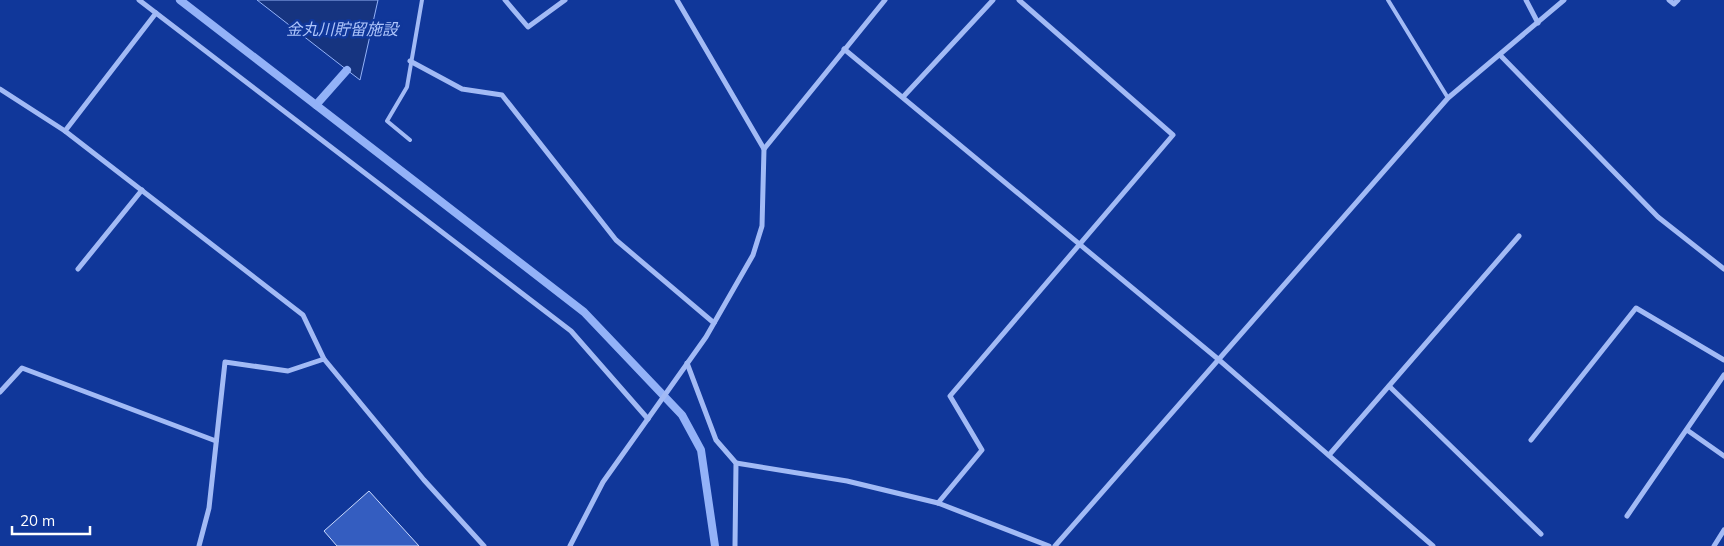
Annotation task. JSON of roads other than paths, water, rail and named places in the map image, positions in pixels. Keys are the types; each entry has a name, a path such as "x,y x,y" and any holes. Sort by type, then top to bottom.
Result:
{"street":[{"path":"139,0 571,331 648,418"},
{"path":"505,0 528,27 565,0"},
{"path":"570,546 603,482 714,323 753,255 762,226 764,149 677,0"},
{"path":"764,149 885,0"},
{"path":"903,97 993,0"},
{"path":"938,503 982,450 950,396 1173,135 1019,0"},
{"path":"1526,0 1538,23"},
{"path":"1055,546 1448,98 1564,0"},
{"path":"1669,0 1674,4 1678,0"},
{"path":"65,131 156,13"},
{"path":"844,49 1218,359 1433,546"},
{"path":"1500,54 1658,217 1724,269"},
{"path":"410,61 462,89 502,95 616,240 714,323"},
{"path":"0,89 65,131 303,315 324,359 424,480 484,546"},
{"path":"78,269 142,190"},
{"path":"1329,455 1519,236"},
{"path":"1531,440 1636,308 1724,360"},
{"path":"199,546 209,508 225,362 288,371 324,359"},
{"path":"687,364 716,440 736,463 847,482 938,503 1049,546"},
{"path":"0,392 22,368 216,441"},
{"path":"1627,516 1724,375"},
{"path":"1389,386 1541,534"},
{"path":"1687,430 1724,456"},
{"path":"735,546 736,463"},
{"path":"1714,546 1724,530"}],"lane":[{"path":"410,140 387,121 407,88 410,61 422,0"},
{"path":"1388,0 1448,98"}],"water":[{"name":"金丸川貯留施設","path":"257,0 378,0 360,80 347,70"}],"waterway":[{"path":"180,0 584,312 682,415 701,450 715,546"},
{"path":"316,105 347,70"}]}
